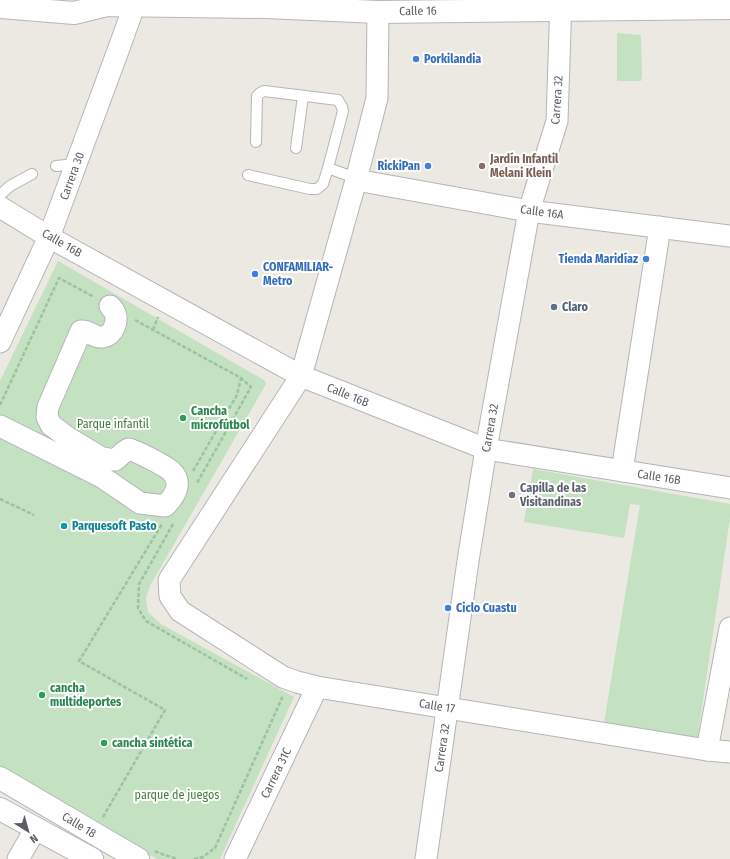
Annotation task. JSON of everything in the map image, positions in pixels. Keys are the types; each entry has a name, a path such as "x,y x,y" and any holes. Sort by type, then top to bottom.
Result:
{"street":[{"name":"Calle 16","path":"0,8 74,13 101,2 134,6 266,4 378,12 465,5 730,8"},
{"name":"Carrera 32","path":"426,859 468,561 486,449 529,211 557,121 561,5"},
{"name":"Carrera 30","path":"0,342 49,237 66,165 119,48 134,6"},
{"path":"300,376 356,180 377,98 378,12"},
{"name":"Calle 16A","path":"356,180 529,211 730,236"},
{"name":"Calle 16B","path":"0,207 49,237 300,376 486,449 730,488"},
{"path":"622,471 660,227"},
{"path":"0,426 102,477 140,503 165,506 172,499 177,490 177,483 176,477 170,469 150,458 129,450 122,453 115,460 102,458 51,425 47,417 48,407 81,331 102,338 107,336 114,328 116,318 110,306"},
{"name":"Calle 17","path":"300,376 169,580 170,596 180,611 283,677 297,682 317,687 707,750 730,752"},
{"path":"707,750 730,628"},
{"name":"Carrera 31C","path":"235,859 317,687"},
{"name":"Calle 18","path":"0,778 138,859"},
{"name":"Calle 18","path":"0,809 92,859"},
{"path":"18,859 36,828"}],"lane":[{"path":"248,175 310,189 317,189 322,184 328,168 343,111 342,106 338,100 264,91 260,92 257,96 256,142"},
{"path":"296,148 303,96"},
{"path":"328,168 350,176 356,180"},
{"path":"0,195 10,186 32,174"}],"path":[{"path":"191,475 237,395 241,378 251,388"},
{"path":"0,499 34,515"},
{"path":"102,819 165,710 79,661 164,522"}],"green space":[{"path":"617,33 641,35 641,81 617,81"},
{"name":"Parque infantil","path":"58,261 264,380 266,384 150,586 146,598 148,612 161,624 294,697 220,859 157,859 112,835 0,769 0,381"},
{"path":"533,469 730,504 730,518 697,741 604,723 640,505 630,504 624,538 524,522"}],"place":[{"name":"Porkilandia","path":"416,59"},
{"name":"RickiPan","path":"428,166"},
{"name":"Jardín Infantil Melani Klein","path":"482,166"},
{"name":"Tienda Maridíaz","path":"646,259"},
{"name":"CONFAMILIAR- Metro","path":"255,274"},
{"name":"Claro","path":"554,307"},
{"name":"Cancha microfútbol","path":"183,418"},
{"name":"Capilla de las Visitandinas","path":"512,495"},
{"name":"Parquesoft Pasto","path":"64,526"},
{"name":"Ciclo Cuastu","path":"448,608"},
{"name":"cancha multideportes","path":"42,695"},
{"name":"cancha sintética","path":"104,743"}],"park label":[{"name":"parque de juegos","path":"177,795"}]}
